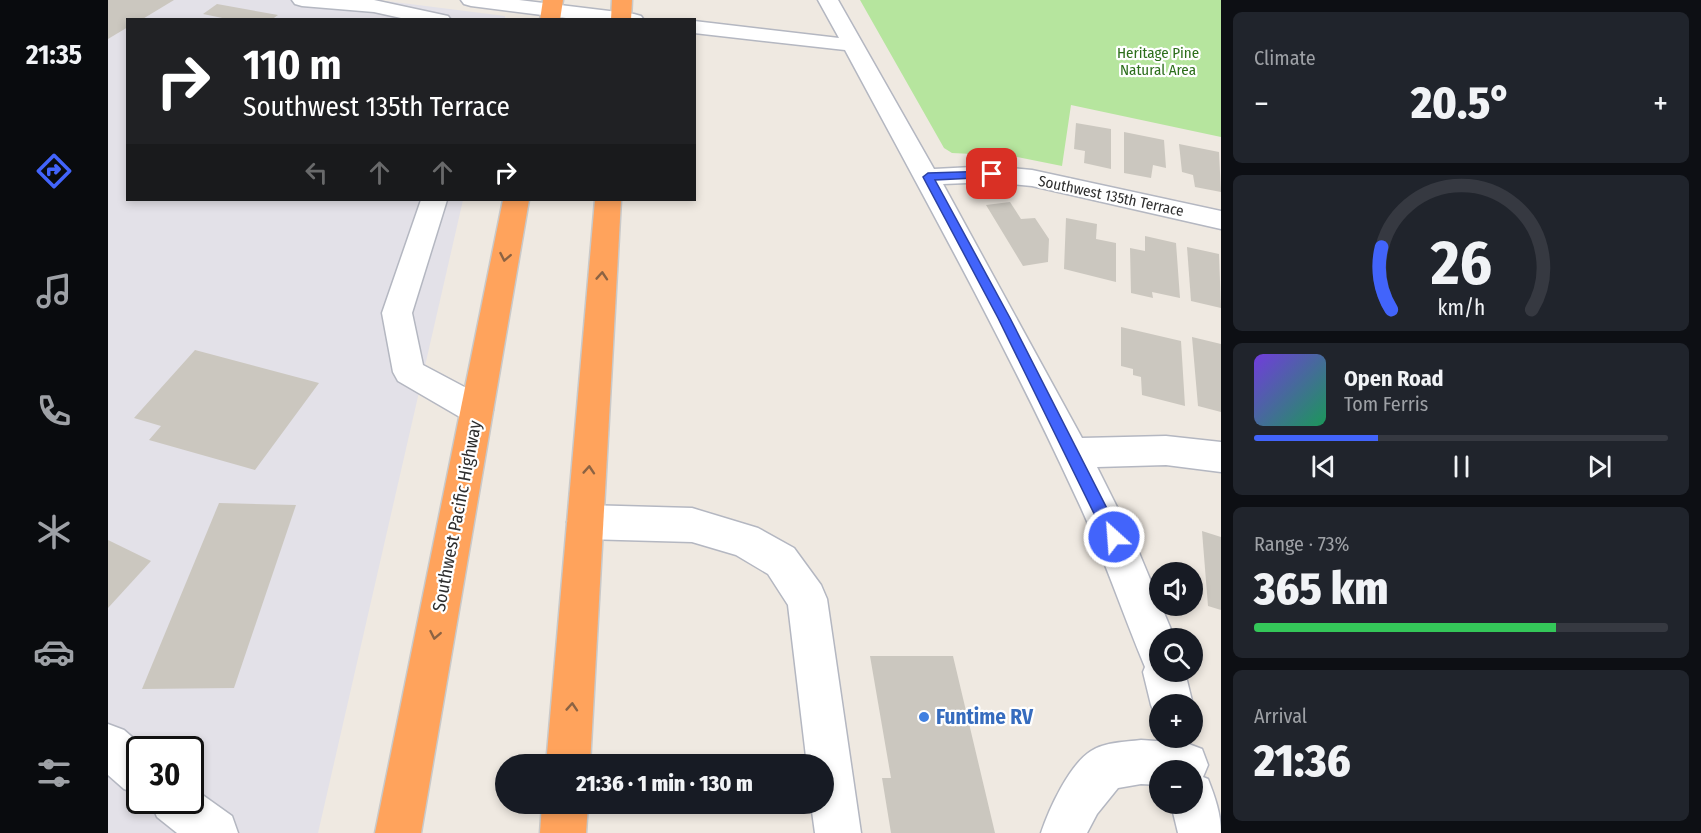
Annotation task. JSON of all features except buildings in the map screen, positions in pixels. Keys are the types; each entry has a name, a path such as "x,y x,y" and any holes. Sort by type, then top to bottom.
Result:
{"highway":[{"name":"Southwest Pacific Highway","path":"398,833 516,201"},
{"path":"569,754 608,201"},
{"path":"564,833 565,814"}],"street":[{"path":"302,0 372,3 433,18"},
{"path":"471,0 551,10 624,14"},
{"path":"828,0 928,177 1073,453 1124,558 1150,628"},
{"path":"696,27 832,44 852,44"},
{"name":"Southwest 135th Terrace","path":"928,177 992,174 1032,178 1221,220"},
{"path":"434,201 397,313 409,372 477,410"},
{"path":"1073,453 1159,449 1221,457"},
{"path":"585,522 692,525 745,540 782,561 807,599 838,833"},
{"path":"108,746 126,761"},
{"path":"1064,833 1067,822 1085,791 1106,767 1149,763"},
{"path":"190,814 215,833"},
{"path":"1197,814 1201,833"}],"shaded area":[{"path":"108,0 378,0 505,16 505,18 126,18 126,201 463,201 318,833 108,833"}],"green space":[{"name":"Heritage Pine Natural Area","path":"860,0 1221,0 1221,137 1071,105 1062,166 1012,156 952,153 944,148"}],"place":[{"name":"Funtime RV","path":"924,717"}],"route":[{"path":"992,174 928,177 1004,318 1114,537"}]}
